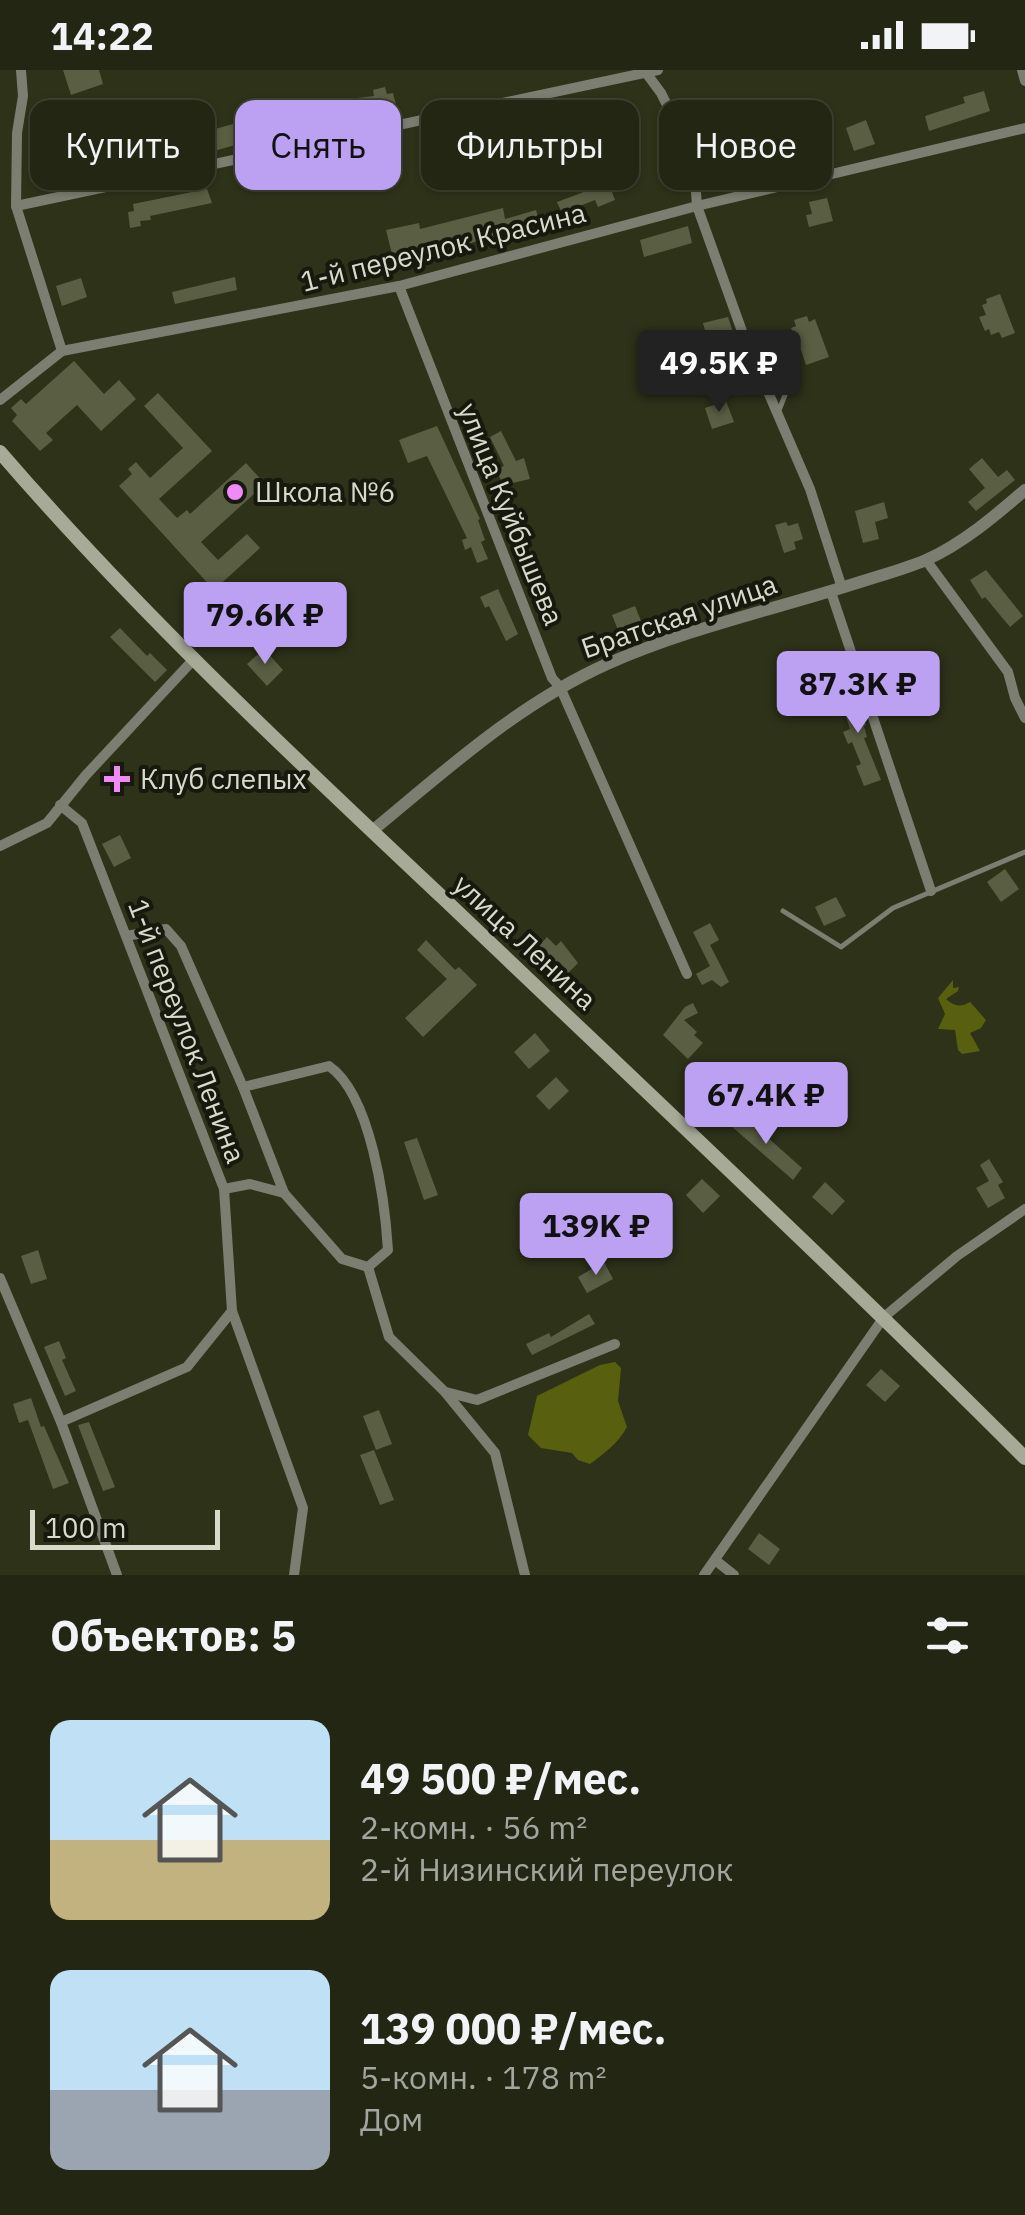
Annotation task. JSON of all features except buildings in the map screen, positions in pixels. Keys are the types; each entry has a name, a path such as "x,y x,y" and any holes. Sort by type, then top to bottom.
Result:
{"main road":[{"name":"улица Ленина","path":"0,452 63,525 372,831 884,1316 1025,1458"}],"street":[{"path":"21,70 24,96 17,133 16,206 62,352"},
{"path":"16,206 658,70"},
{"path":"1022,70 1025,81"},
{"path":"644,71 661,93 677,125 695,178 697,206 742,334 810,489 836,590 931,890"},
{"name":"1-й переулок Красина","path":"0,400 62,352 399,286 697,206 1025,128"},
{"name":"улица Куйбышева","path":"399,286 552,678 560,687 687,974"},
{"name":"Братская улица","path":"372,831 482,739 560,687 609,663 718,623 926,560 984,525 1025,490"},
{"path":"926,560 1008,672 1025,718"},
{"path":"0,846 47,823 196,658"},
{"path":"1008,672 1025,678"},
{"name":"1-й переулок Ленина","path":"60,806 82,823 224,1189 232,1311 303,1508 294,1575"},
{"path":"126,936 166,930 181,946 284,1193 342,1259 368,1266"},
{"path":"243,1088 329,1066 345,1077 377,1160 386,1207 388,1250 368,1266"},
{"path":"224,1189 250,1184 284,1193"},
{"path":"704,1575 884,1316 957,1256 1025,1209"},
{"path":"368,1266 389,1337 446,1392 494,1452 526,1575"},
{"path":"0,1278 60,1422 117,1575"},
{"path":"60,1422 187,1367 232,1311"},
{"path":"446,1392 477,1400 615,1344"},
{"path":"714,1560 734,1575"}],"lane":[{"path":"742,334 771,352 785,395 777,416"},
{"path":"783,910 840,947 893,908 1025,852"}],"shaded area":[{"path":"953,980 953,988 959,987 958,991 946,999 957,1005 970,1002 986,1020 981,1028 970,1033 980,1051 962,1054 955,1030 938,1029 945,1014 938,998"},
{"path":"615,1362 621,1368 618,1401 627,1427 606,1452 590,1464 572,1453 541,1448 528,1435 537,1396 600,1365"}],"place":[{"name":"Школа №6","path":"235,492"},
{"name":"Клуб слепых","path":"117,779"}]}
